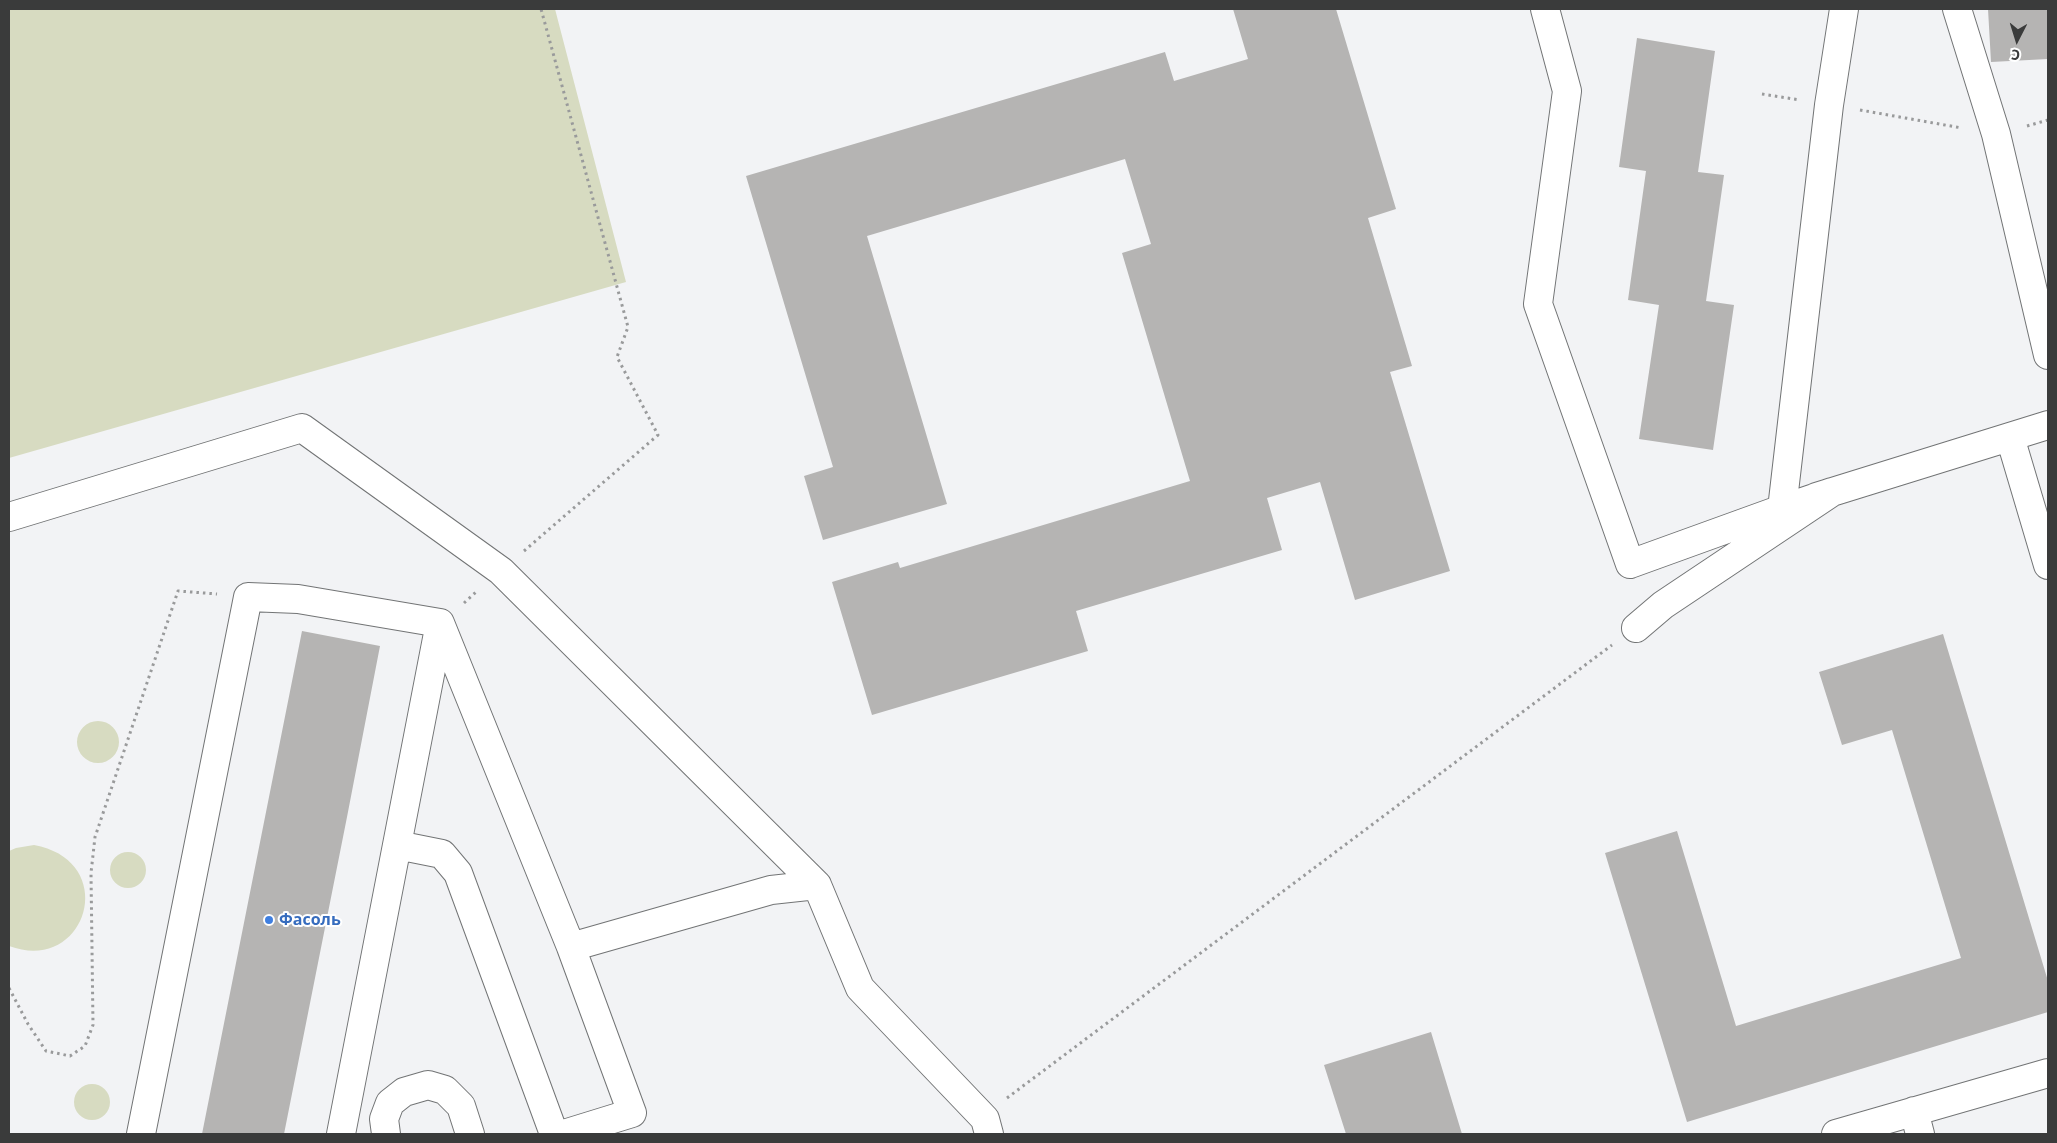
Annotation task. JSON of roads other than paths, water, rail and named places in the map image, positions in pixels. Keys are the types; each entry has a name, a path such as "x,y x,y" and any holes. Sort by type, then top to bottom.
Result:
{"street":[{"path":"1545,9 1568,91 1538,304 1630,564 1832,492 2048,424"},
{"path":"1782,509 1829,105 1844,9"},
{"path":"1957,9 1996,134 2048,354"},
{"path":"9,517 302,428 501,571 817,885 860,988 987,1127"},
{"path":"2010,437 2048,565"},
{"path":"1636,628 1663,605 1832,492"},
{"path":"141,1134 248,597 298,599 440,623"},
{"path":"341,1134 440,623"},
{"path":"440,623 571,947 632,1113 564,1134"},
{"path":"397,845 442,854 458,873 554,1134"},
{"path":"571,947 771,890 817,885"},
{"path":"1836,1134 1917,1122 2048,1073"},
{"path":"386,1134 384,1119 390,1103 404,1092 428,1086 445,1090 461,1106 470,1134"}],"place":[{"name":"Фасоль","path":"269,920"}]}
